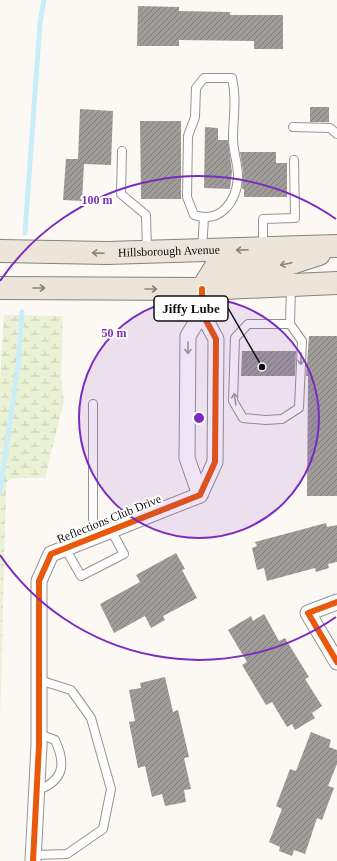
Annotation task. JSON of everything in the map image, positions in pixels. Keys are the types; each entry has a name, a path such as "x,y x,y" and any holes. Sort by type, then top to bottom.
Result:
{"main road":[{"name":"Hillsborough Avenue","path":"0,251 107,254 337,247"},
{"path":"202,289 214,268 285,265 337,247"},
{"path":"313,284 337,278"},
{"path":"0,288 202,289 337,283"}],"street":[{"path":"200,494 215,462 216,339 202,314 202,289"},
{"path":"200,494 187,458 188,336 202,314"},
{"name":"Reflections Club Drive","path":"33,858 39,734 39,581 50,554 200,494"},
{"path":"337,602 308,613 337,662"}],"lane":[{"path":"204,78 232,78 235,92 233,140 238,176 234,198 223,213 204,218 194,215 187,197 188,136 195,117 196,88 204,78"},
{"path":"293,127 330,128 337,134"},
{"path":"122,151 121,194 146,215 147,252"},
{"path":"264,249 263,219 294,218 294,160"},
{"path":"202,251 204,218"},
{"path":"290,324 248,324 235,338 233,402 243,418 266,420 282,418 299,408 302,341 290,324 291,285"},
{"path":"93,404 93,536"},
{"path":"65,548 81,576 124,554 111,530"},
{"path":"33,858 67,854 103,829 111,789 91,718 71,690 39,680"},
{"path":"36,791 49,786 61,772 62,754 56,740 39,734"}],"green space":[{"path":"4,315 63,316 61,378 64,401 45,478 13,478 7,481 6,486 0,724 0,379"}],"building":[{"path":"138,6 179,7 179,11 230,12 230,15 283,15 283,49 254,49 254,41 179,40 179,46 137,46"},
{"path":"310,107 329,107 329,122 310,122"},
{"path":"80,109 113,111 111,165 84,164 82,201 63,200 66,159 78,159"},
{"path":"140,121 181,121 181,199 141,199"},
{"path":"205,127 218,128 218,140 228,140 232,172 230,189 204,188"},
{"path":"240,152 276,152 276,163 287,163 287,197 244,197 244,189 242,189 243,171"},
{"path":"309,336 337,336 337,496 307,496 308,376 306,376"},
{"path":"242,351 296,351 295,376 241,376"},
{"path":"326,523 327,527 337,525 337,562 328,564 329,568 316,572 315,568 267,581 264,568 257,570 252,548 257,546 255,542"},
{"path":"176,553 185,569 182,570 197,598 163,616 165,620 151,628 145,616 114,633 100,604 140,582 136,575"},
{"path":"264,614 279,641 285,638 309,677 305,679 322,706 312,713 315,718 295,730 292,724 287,727 272,702 266,705 242,665 247,662 228,630 251,616 253,621"},
{"path":"165,677 173,712 178,710 189,757 184,758 191,789 184,790 186,802 165,806 162,794 152,797 145,766 138,768 129,722 135,721 129,690 141,688 140,683"},
{"path":"311,732 331,740 329,747 337,750 337,764 328,786 334,788 322,820 317,818 305,854 294,850 292,856 279,851 280,847 269,842 282,809 276,806 290,769 296,771"}],"waterway":[{"path":"25,233 40,23 44,0"},
{"path":"0,492 18,366 22,312"}],"cycle path":[{"path":"33,861 39,745 39,581 51,554 200,495 215,462 216,339 202,313 202,289"},
{"path":"337,602 308,613 337,662"}],"place":[{"name":"Jiffy Lube","path":"262,367"}]}
